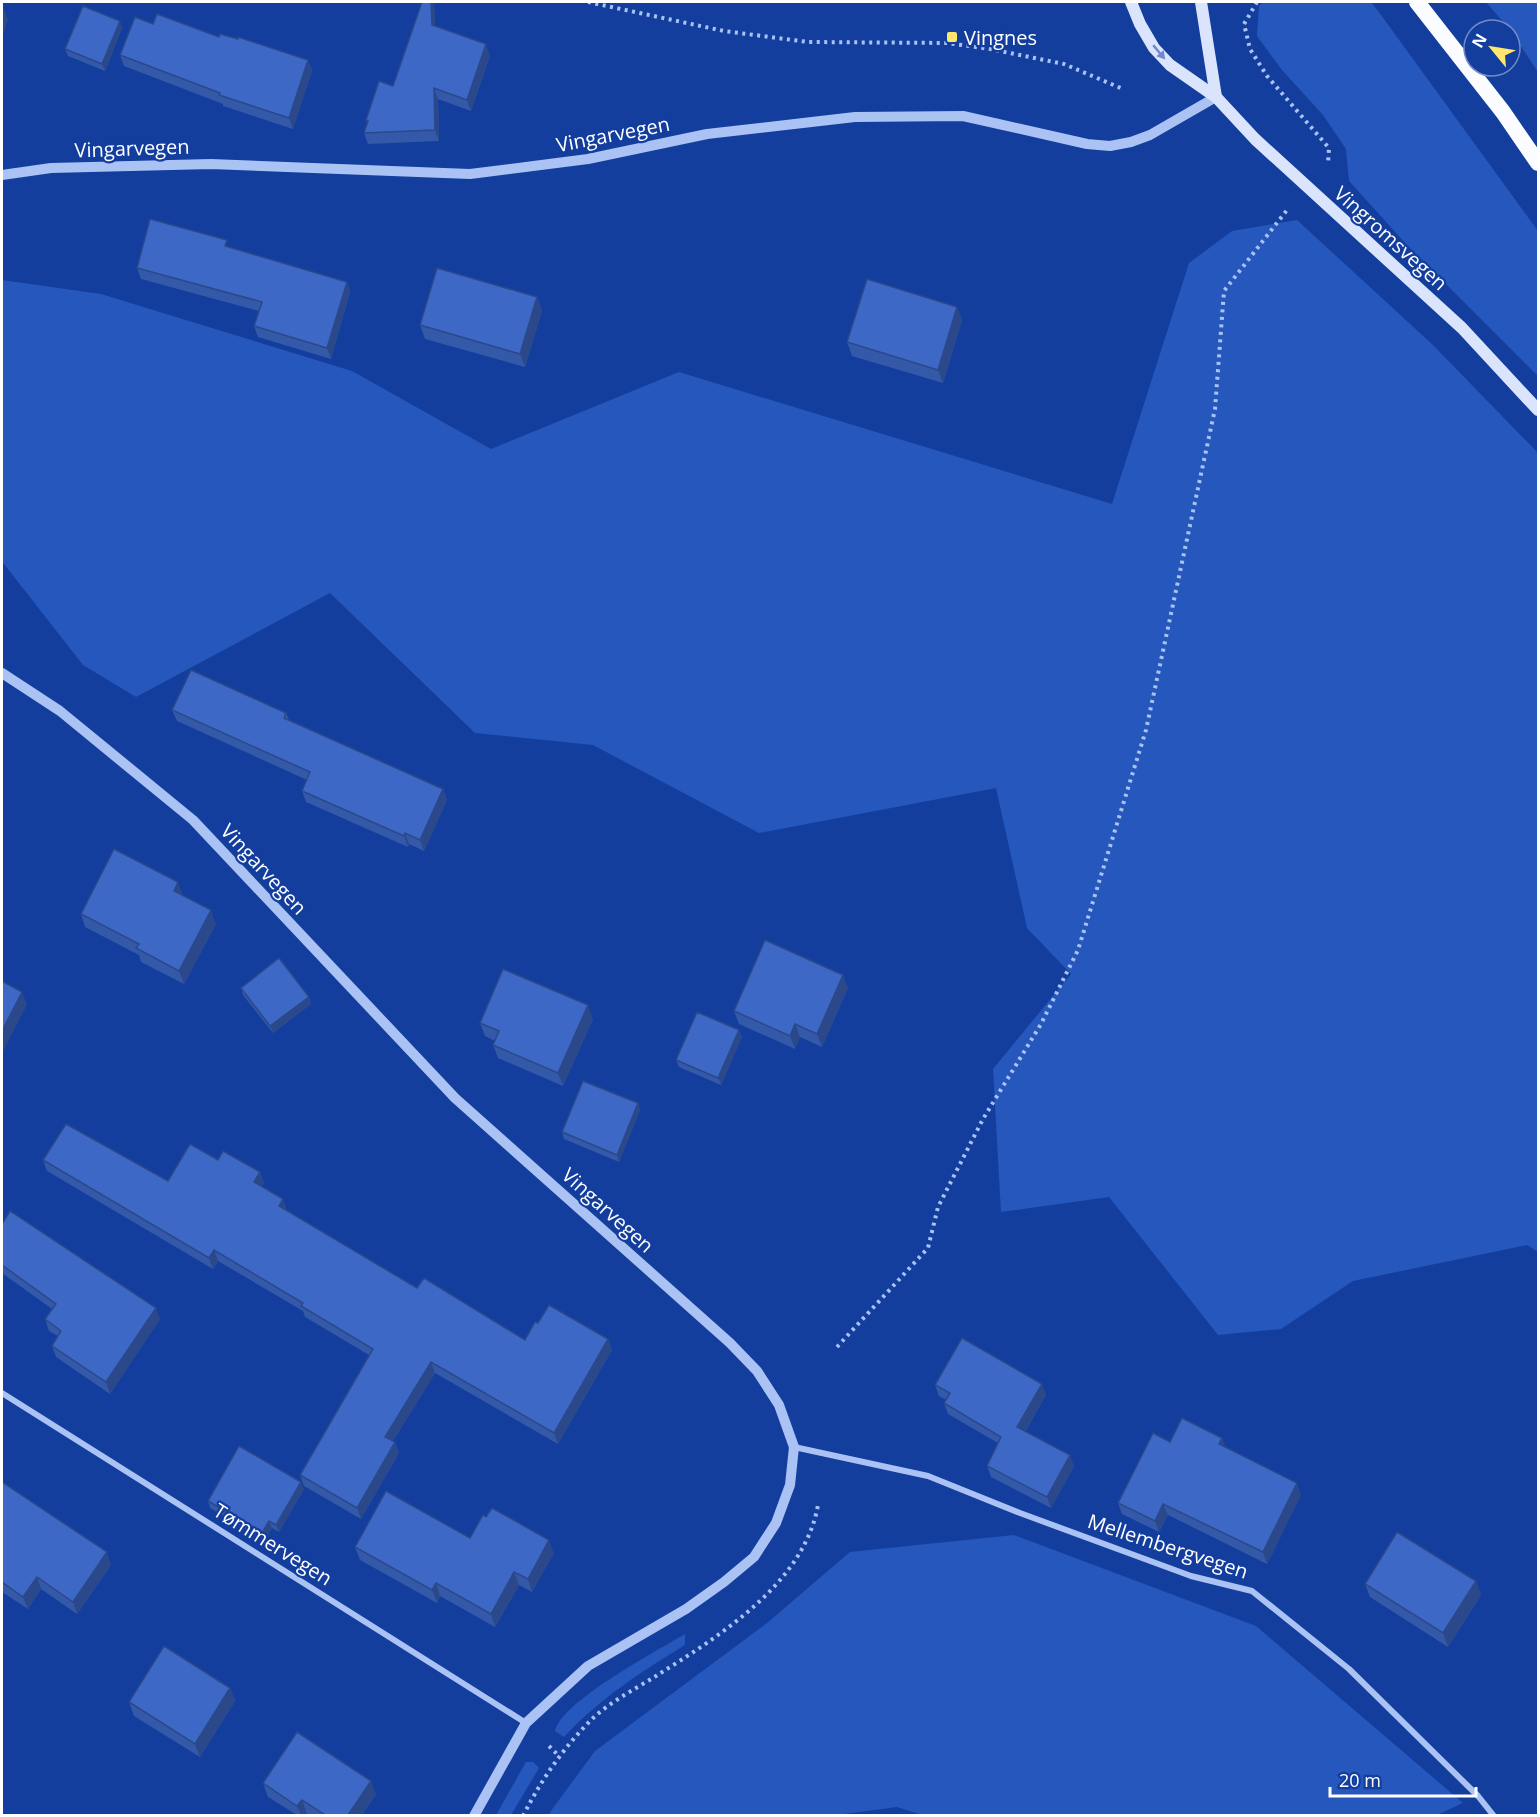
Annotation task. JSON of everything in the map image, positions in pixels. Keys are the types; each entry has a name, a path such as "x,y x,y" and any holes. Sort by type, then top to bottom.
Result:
{"highway":[{"path":"1417,2 1503,112 1539,163"}],"main road":[{"name":"Vingromsvegen","path":"1131,2 1154,48 1170,65 1216,97 1255,139 1462,328 1539,410"},
{"path":"1201,2 1216,97"}],"street":[{"name":"Vingarvegen","path":"2,175 51,168 211,164 470,174 588,159 707,134 855,117 963,116 1087,144 1110,146 1150,135 1216,97"},
{"name":"Vingarvegen","path":"2,673 60,711 193,820 455,1098 730,1343 757,1371 779,1405 794,1447 790,1485 777,1523 754,1557 686,1609 588,1666 526,1723 474,1815"},
{"name":"Tømmervegen","path":"2,1394 526,1723"},
{"name":"Mellembergvegen","path":"794,1447 928,1476 1020,1513 1191,1576 1252,1591 1349,1669 1478,1796 1494,1815"}],"path":[{"path":"588,2 724,31 808,42 947,43 990,49 1064,64 1123,89"},
{"path":"1257,2 1244,24 1250,49 1267,76 1329,148 1328,166"},
{"path":"837,1347 928,1248 938,1207 983,1119 1041,1024 1078,951 1146,730 1215,409 1224,291 1289,207"}],"shaded area":[{"path":"1263,2 1371,2 1381,15 1538,231 1538,376 1407,245 1349,181 1346,149 1323,115 1282,70 1257,36 1259,6"},
{"path":"1486,2 1538,2 1538,72 1522,48 1522,18 1500,18"},
{"path":"1297,220 1433,345 1538,453 1538,1252 1527,1245 1353,1281 1281,1329 1218,1335 1109,1197 1001,1212 993,1069 1071,974 1027,928 996,788 759,833 593,745 475,733 330,593 136,697 83,665 2,563 2,280 101,294 352,371 491,449 679,372 1112,504 1189,263 1232,231"},
{"path":"1014,1535 1256,1626 1463,1803 1435,1816 925,1816 897,1807 829,1816 548,1815 595,1751 767,1623 850,1552"},
{"path":"685,1634 685,1645 621,1687 577,1723 564,1737 555,1731 561,1719 592,1692 633,1664"},
{"path":"526,1762 533,1762 539,1768 511,1815 496,1815"}],"building":[{"path":"422,2 431,2 432,25 486,44 467,100 434,88 435,130 364,133 379,81 393,86"},
{"path":"83,6 120,21 102,64 65,49"},
{"path":"157,14 219,37 220,34 238,39 238,37 308,60 289,118 219,95 220,93 120,55 135,17 153,24"},
{"path":"150,219 227,240 225,246 347,282 327,348 254,326 262,302 137,268"},
{"path":"437,268 537,297 520,354 420,325"},
{"path":"867,279 957,307 938,370 847,342"},
{"path":"191,670 286,713 284,718 443,789 420,840 405,833 404,836 302,791 310,772 172,710"},
{"path":"114,849 178,882 174,891 211,910 179,971 136,948 139,944 81,914"},
{"path":"765,940 843,975 817,1034 795,1024 790,1036 734,1011"},
{"path":"279,958 309,997 270,1026 241,988"},
{"path":"503,969 588,1005 558,1073 493,1045 499,1031 480,1023"},
{"path":"2,981 22,992 2,1031"},
{"path":"697,1012 739,1030 718,1078 676,1060"},
{"path":"583,1081 638,1103 617,1155 562,1132"},
{"path":"66,1124 168,1181 190,1144 218,1160 223,1151 260,1172 254,1182 283,1199 279,1206 417,1288 424,1278 525,1340 535,1322 538,1323 549,1305 608,1339 554,1433 431,1362 385,1437 395,1442 357,1508 300,1475 373,1349 301,1306 303,1303 214,1250 209,1258 43,1160"},
{"path":"10,1211 156,1308 106,1382 52,1346 61,1331 45,1319 56,1304 2,1265 2,1224"},
{"path":"962,1338 1042,1384 1017,1427 1070,1455 1047,1497 987,1466 1001,1437 944,1403 950,1393 935,1385"},
{"path":"1182,1418 1222,1438 1219,1444 1297,1483 1263,1552 1163,1504 1155,1521 1118,1503 1153,1433 1170,1442"},
{"path":"239,1446 301,1482 276,1525 269,1521 262,1533 208,1501"},
{"path":"2,1482 107,1552 73,1602 37,1577 23,1597 2,1582"},
{"path":"386,1491 470,1538 483,1515 486,1517 492,1508 549,1540 528,1579 514,1572 491,1614 436,1583 432,1590 355,1547"},
{"path":"1397,1532 1476,1581 1443,1633 1365,1584"},
{"path":"164,1646 230,1688 195,1744 129,1702"},
{"path":"297,1732 371,1781 348,1815 325,1815 302,1800 297,1806 263,1783"}],"place":[{"name":"Vingnes","path":"952,37"}]}
